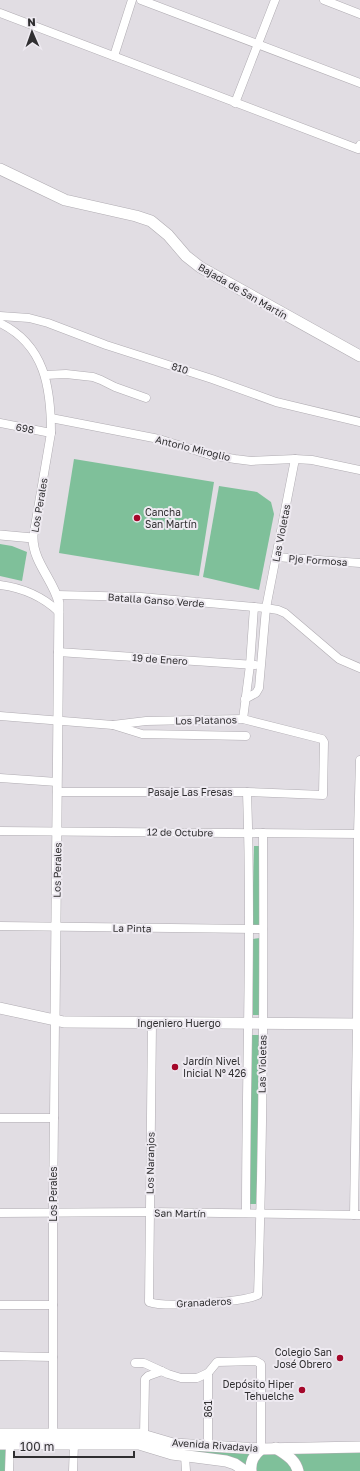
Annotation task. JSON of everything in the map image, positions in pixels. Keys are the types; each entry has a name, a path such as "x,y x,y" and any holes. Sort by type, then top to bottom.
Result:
{"main road":[{"name":"Bajada de San Martín","path":"0,169 65,200 136,216 151,221 168,235 186,256 200,267 360,356"},
{"name":"Ingeniero Huergo","path":"0,1008 55,1021 359,1024"},
{"name":"Avenida Rivadavia","path":"0,1434 53,1439 74,1444 140,1444 160,1452 226,1461 235,1464 245,1471"},
{"name":"Avenida Rivadavia","path":"5,1444 53,1439 132,1434 173,1444 208,1446 261,1449 360,1447"},
{"path":"276,1448 293,1459 298,1471"},
{"path":"251,1471 252,1460 255,1454 261,1449"}],"street":[{"path":"114,56 132,0"},
{"path":"142,0 360,83"},
{"path":"235,103 275,0"},
{"path":"324,0 360,14"},
{"path":"0,13 358,150 360,145"},
{"name":"810","path":"0,316 29,318 48,323 106,345 212,378 276,402 360,422"},
{"name":"Los Perales","path":"0,323 19,334 38,358 45,375 51,418 51,433 33,538 33,546 57,595 59,612 53,1212 53,1439"},
{"path":"45,375 66,374 93,377 146,398"},
{"name":"Antorio Miroglio","path":"51,418 159,439 210,455 251,461 295,459 312,460 360,470"},
{"name":"698","path":"0,423 51,433"},
{"name":"Las Violetas","path":"246,699 256,693 259,688 266,608 295,459"},
{"path":"0,535 33,538"},
{"name":"Pje Formosa","path":"276,557 360,563"},
{"path":"0,585 19,588 34,594 50,604 59,612"},
{"name":"Batalla Ganso Verde","path":"57,595 141,597 254,607"},
{"path":"242,719 250,665 254,607 278,610 285,613 339,660 360,668"},
{"name":"19 de Enero","path":"58,652 261,666"},
{"name":"Los Platanos","path":"0,716 112,725 142,734 246,736"},
{"name":"Los Platanos","path":"112,725 146,721 242,719 322,739 324,742 323,794"},
{"path":"357,1215 360,760"},
{"path":"0,778 57,782"},
{"name":"Pasaje Las Fresas","path":"57,792 247,792 323,794"},
{"name":"Las Violetas","path":"246,1213 248,1023 247,792"},
{"name":"12 de Octubre","path":"0,831 359,834"},
{"name":"Las Violetas","path":"258,1295 264,929 263,833"},
{"name":"La Pinta","path":"0,926 264,929"},
{"name":"Los Naranjos","path":"149,1302 152,1023"},
{"path":"0,1118 54,1118"},
{"name":"San Martín","path":"0,1212 150,1212 357,1215"},
{"name":"Granaderos","path":"149,1302 155,1304 222,1302 251,1298 258,1295"},
{"path":"0,1305 53,1305"},
{"path":"0,1356 53,1357"},
{"path":"135,1363 144,1363 181,1378 197,1378 208,1373 217,1362 256,1360 261,1364 261,1449"},
{"path":"144,1436 145,1379 148,1376 162,1371"},
{"name":"861","path":"208,1373 208,1446"},
{"path":"5,1444 8,1471"},
{"path":"74,1444 74,1471"},
{"path":"185,1456 186,1471"}],"green space":[{"name":"Cancha San Martín","path":"74,459 214,482 199,576 59,553"},
{"path":"219,486 257,492 271,502 274,514 259,590 203,577"},
{"path":"0,544 12,546 27,552 22,581 0,576"},
{"path":"254,846 261,846 260,925 252,925"},
{"path":"260,938 260,1015 253,1015 253,939"},
{"path":"250,1035 260,1035 259,1204 250,1204"},
{"path":"0,1434 173,1444 360,1447 360,1471 245,1471 145,1445 11,1444 9,1471 0,1471"}],"place":[{"name":"Cancha San Martín","path":"137,518"},
{"name":"Jardín Nivel Inicial Nº 426","path":"175,1067"},
{"name":"Colegio San José Obrero","path":"340,1358"},
{"name":"Depósito Hiper Tehuelche","path":"302,1390"}]}
